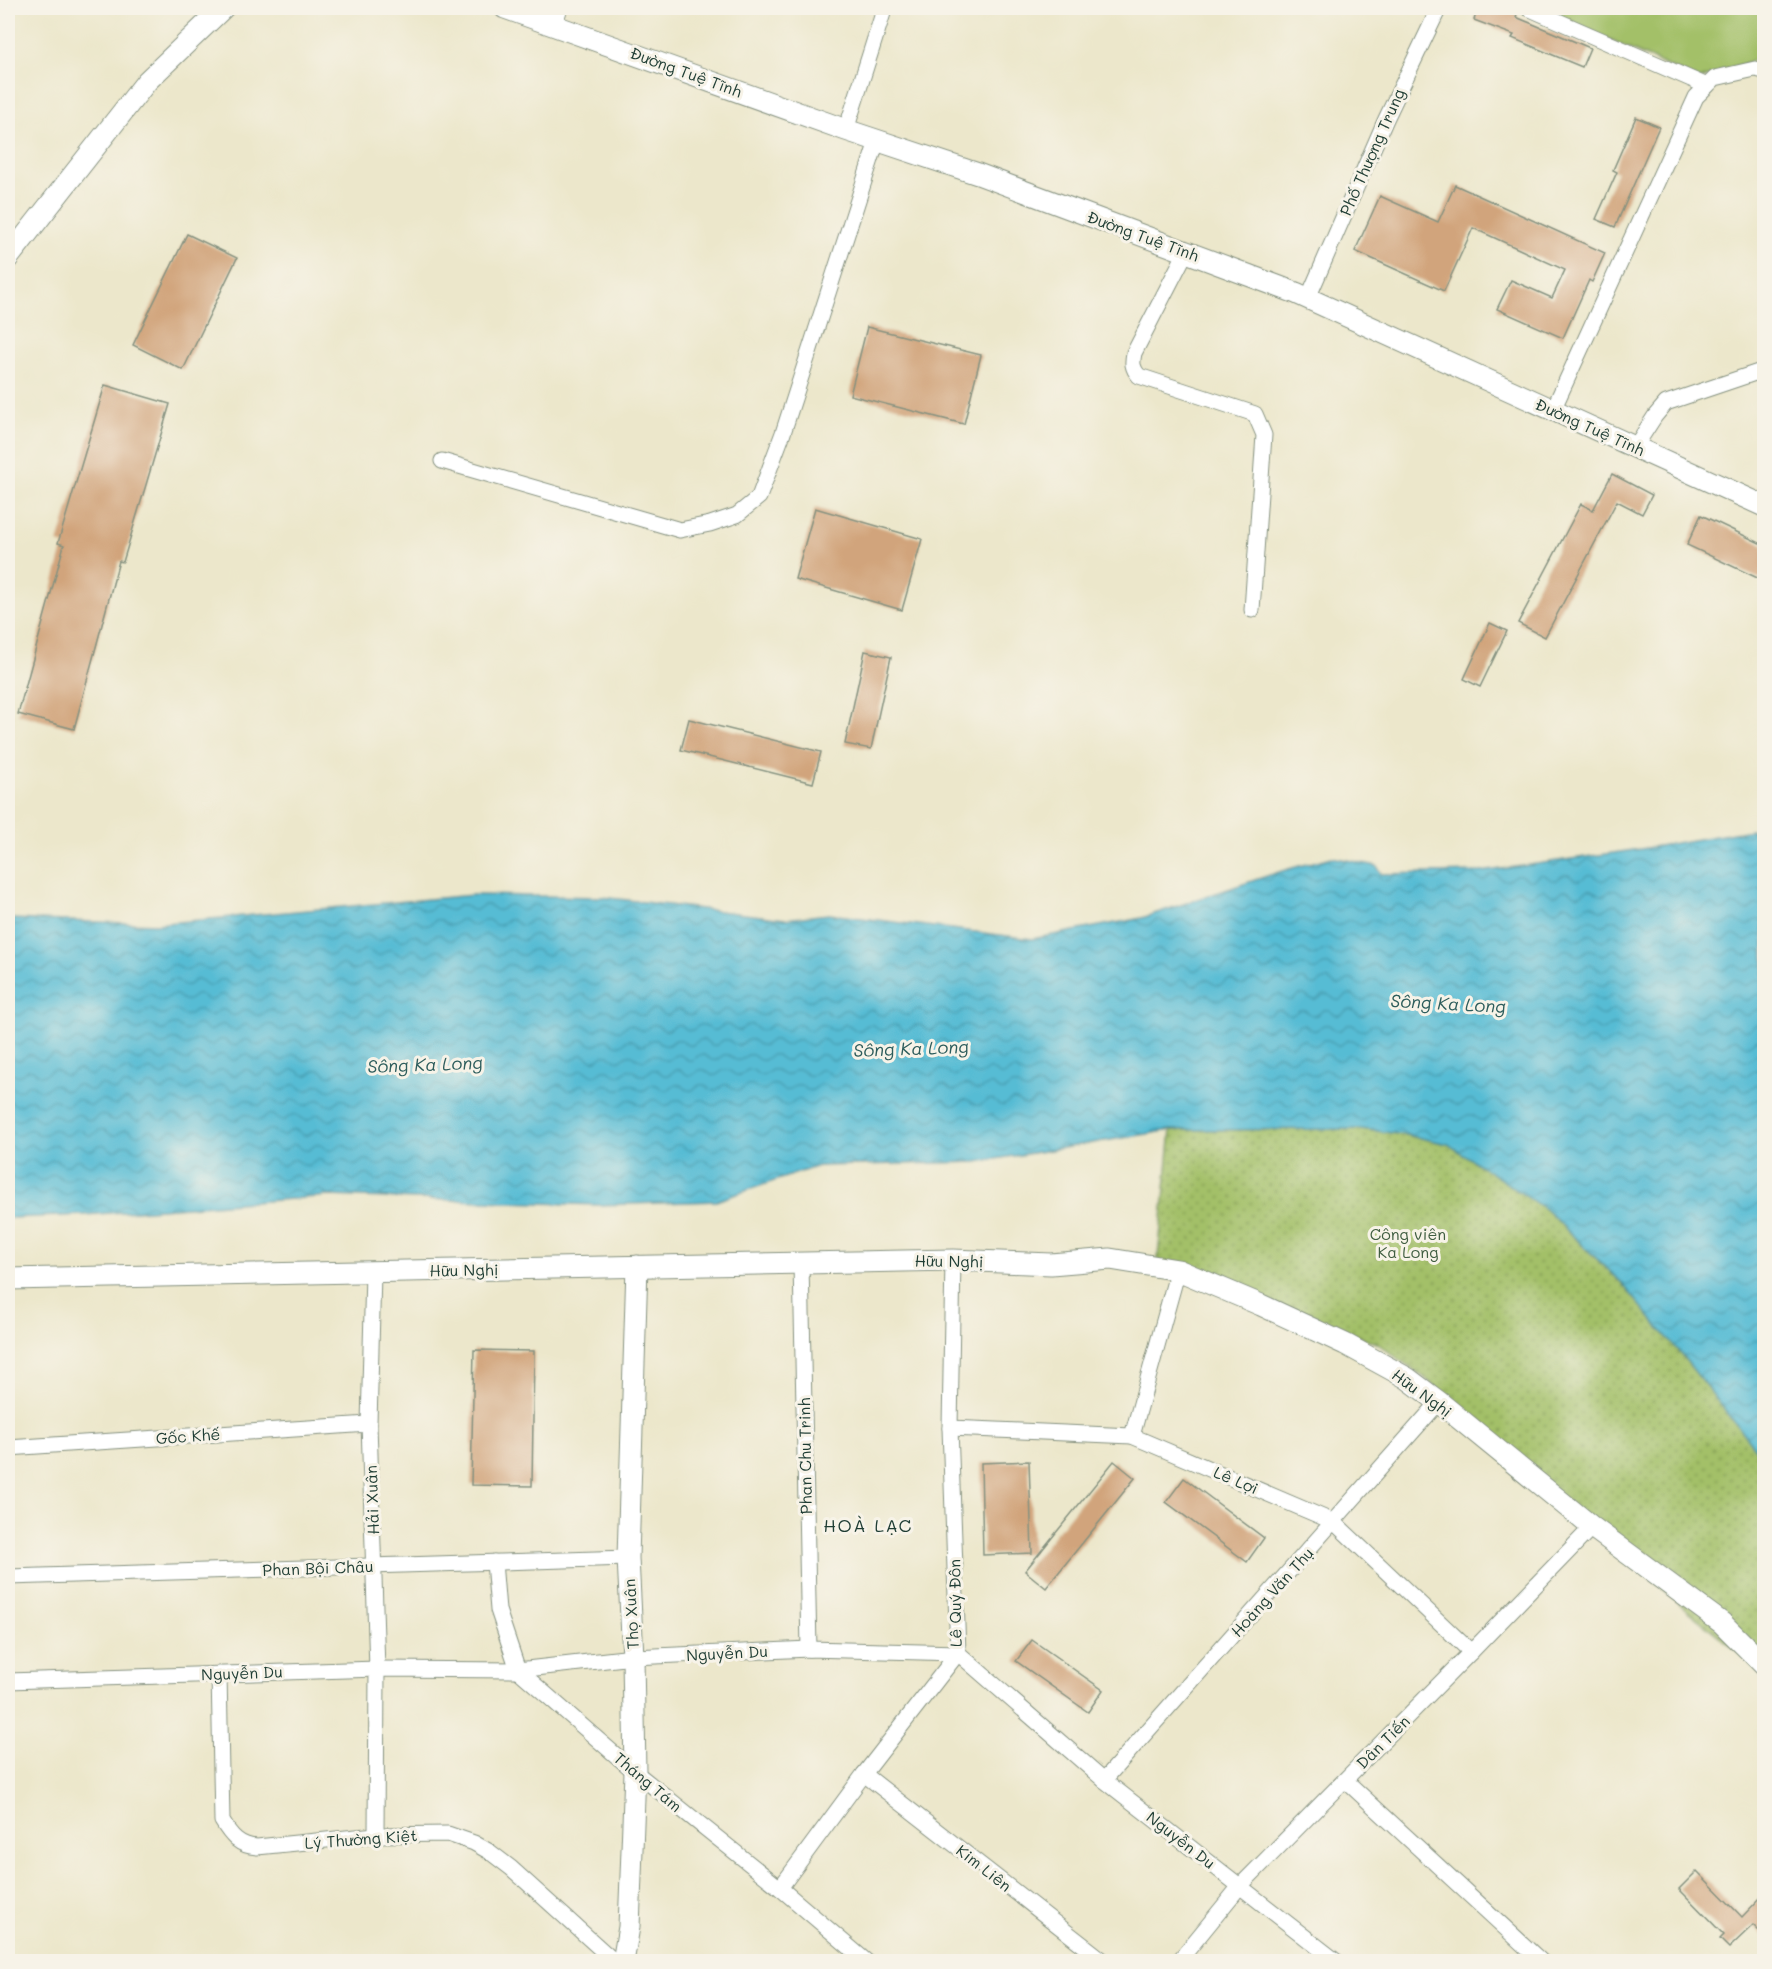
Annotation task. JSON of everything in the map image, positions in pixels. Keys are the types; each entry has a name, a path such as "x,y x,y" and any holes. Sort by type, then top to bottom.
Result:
{"street":[{"path":"8,258 147,81 224,8"},
{"name":"Đường Tuệ Tĩnh","path":"505,8 557,16 846,130 978,174 1308,298 1764,506"},
{"path":"846,130 883,8"},
{"name":"Phố Thượng Trung","path":"1308,298 1386,119 1438,8"},
{"path":"1528,8 1707,86"},
{"path":"1553,410 1696,97 1715,78 1755,69 1764,71"},
{"path":"442,461 680,530 710,524 737,515 759,497 783,433 877,141"},
{"path":"1186,252 1134,353 1133,369 1139,376 1256,414 1264,435 1252,610"},
{"path":"1635,447 1654,416 1666,402 1764,370"},
{"name":"Hữu Nghị","path":"8,1279 953,1260 1051,1264 1110,1259 1178,1270 1345,1344 1407,1378 1592,1527 1722,1623 1764,1665"},
{"name":"Lê Quý Đôn","path":"780,1888 864,1774 958,1653 950,1428 953,1260"},
{"name":"Phan Chu Trinh","path":"801,1263 808,1649"},
{"name":"Thọ Xuân","path":"623,1962 629,1927 635,1772 628,1558 637,1266"},
{"path":"1132,1436 1178,1270"},
{"name":"Hải Xuân","path":"373,1273 369,1424 377,1669 376,1835"},
{"name":"Hoàng Văn Thụ","path":"1104,1780 1438,1402"},
{"name":"Gốc Khế","path":"8,1448 369,1424"},
{"name":"Lê Lợi","path":"950,1428 1132,1436 1334,1522 1471,1652"},
{"name":"Dân Tiến","path":"1178,1962 1240,1886 1592,1527"},
{"name":"Phan Bội Châu","path":"8,1577 628,1558"},
{"path":"494,1562 498,1610 518,1670"},
{"name":"Nguyễn Du","path":"8,1681 377,1669 518,1670 633,1657 808,1649 958,1653 1104,1780 1337,1962"},
{"name":"Tháng Tám","path":"518,1670 635,1772 780,1888 867,1962"},
{"name":"Lý Thường Kiệt","path":"219,1674 222,1821 232,1837 245,1846 257,1847 376,1835 448,1834 474,1843 511,1868 615,1962"},
{"name":"Kim Liên","path":"864,1774 1105,1962"},
{"path":"1345,1780 1542,1962"}],"green space":[{"path":"1538,8 1764,8 1764,48 1758,59 1698,80"},
{"name":"Công viên Ka Long","path":"1361,1129 1407,1135 1448,1144 1545,1209 1620,1281 1764,1460 1764,1672 1688,1611 1426,1379 1377,1343 1264,1301 1157,1266 1171,1130"}],"water":[{"name":"Sông Ka Long","path":"1751,830 1764,836 1764,1460 1620,1281 1545,1209 1448,1144 1407,1135 1361,1129 1171,1130 977,1162 818,1166 716,1201 600,1205 329,1196 84,1215 8,1218 8,919 156,924 473,895 602,897 785,919 829,914 1032,939 1142,918 1331,857 1377,866 1381,874 1481,872 1641,849"}],"building":[{"path":"1478,8 1498,8 1517,14 1516,17 1590,48 1582,67 1512,38 1514,35 1474,20"},
{"path":"1636,117 1659,127 1615,227 1596,219 1617,172 1613,170"},
{"path":"1455,185 1605,253 1592,282 1589,280 1563,338 1497,309 1511,280 1552,298 1565,270 1473,228 1444,291 1355,251 1380,196 1438,222"},
{"path":"187,234 237,258 183,370 133,345"},
{"path":"867,327 981,355 964,424 850,395"},
{"path":"105,385 170,404 123,562 119,561 74,729 18,714 64,545 58,543"},
{"path":"1612,474 1652,495 1642,514 1617,501 1545,637 1518,623 1581,504 1593,510"},
{"path":"815,508 922,539 902,610 795,579"},
{"path":"1701,515 1764,545 1764,581 1687,545"},
{"path":"1490,623 1507,631 1480,687 1464,679"},
{"path":"865,651 891,657 871,749 845,744"},
{"path":"689,719 821,752 813,783 681,750"},
{"path":"474,1350 534,1351 532,1486 471,1485"},
{"path":"1029,1461 1032,1553 983,1555 981,1463"},
{"path":"1114,1461 1135,1478 1046,1588 1025,1571"},
{"path":"1184,1478 1264,1538 1247,1562 1166,1502"},
{"path":"1032,1640 1103,1690 1088,1712 1016,1661"},
{"path":"1697,1871 1742,1917 1764,1894 1764,1936 1753,1925 1729,1948 1720,1939 1724,1935 1679,1889"}],"district":[{"name":"HOÀ LẠC","path":"868,1526"}]}
